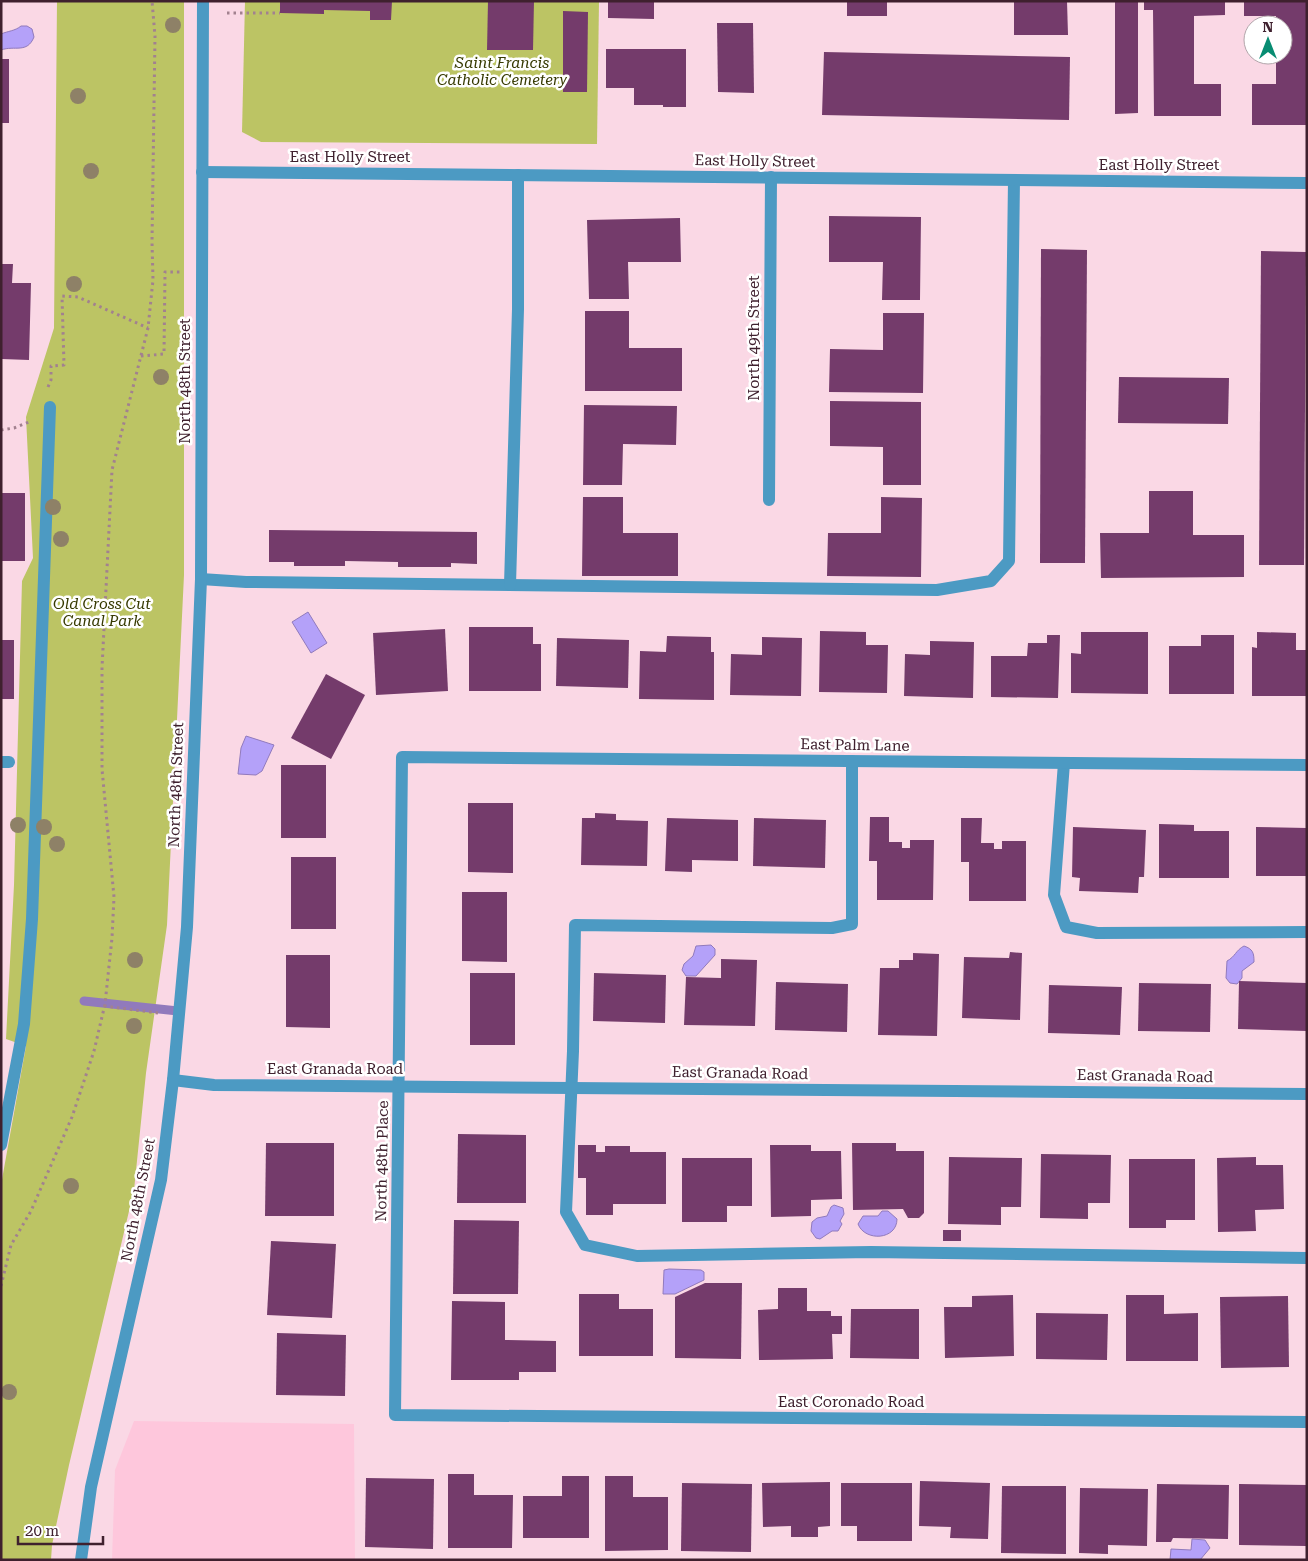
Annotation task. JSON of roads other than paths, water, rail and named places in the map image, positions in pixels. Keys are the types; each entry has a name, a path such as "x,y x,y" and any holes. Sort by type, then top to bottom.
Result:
{"street":[{"name":"North 48th Street","path":"81,1560 91,1487 161,1180 173,1080 187,927 201,579 203,1"},
{"name":"East Holly Street","path":"202,172 1307,183"},
{"path":"510,585 518,309 518,175"},
{"name":"North 49th Street","path":"769,500 771,178"},
{"path":"201,579 246,582 937,590 991,581 1009,561 1014,180"},
{"path":"1,1145 24,1024 31,929 45,594 50,407"},
{"name":"East Palm Lane","path":"402,757 1307,766"},
{"name":"North 48th Place","path":"396,1415 402,757"},
{"path":"852,761 852,924 832,928 575,925 572,1088 566,1212 585,1244 637,1256 871,1252 1307,1258"},
{"path":"1064,763 1054,895 1066,927 1097,933 1307,932"},
{"name":"East Granada Road","path":"173,1080 214,1085 1307,1094"},
{"name":"East Coronado Road","path":"396,1415 1307,1422"}],"waterway":[{"path":"84,1001 178,1011"}],"park label":[{"name":"Saint Francis Catholic Cemetery","path":"502,72"},
{"name":"Old Cross Cut Canal Park","path":"102,612"}]}
